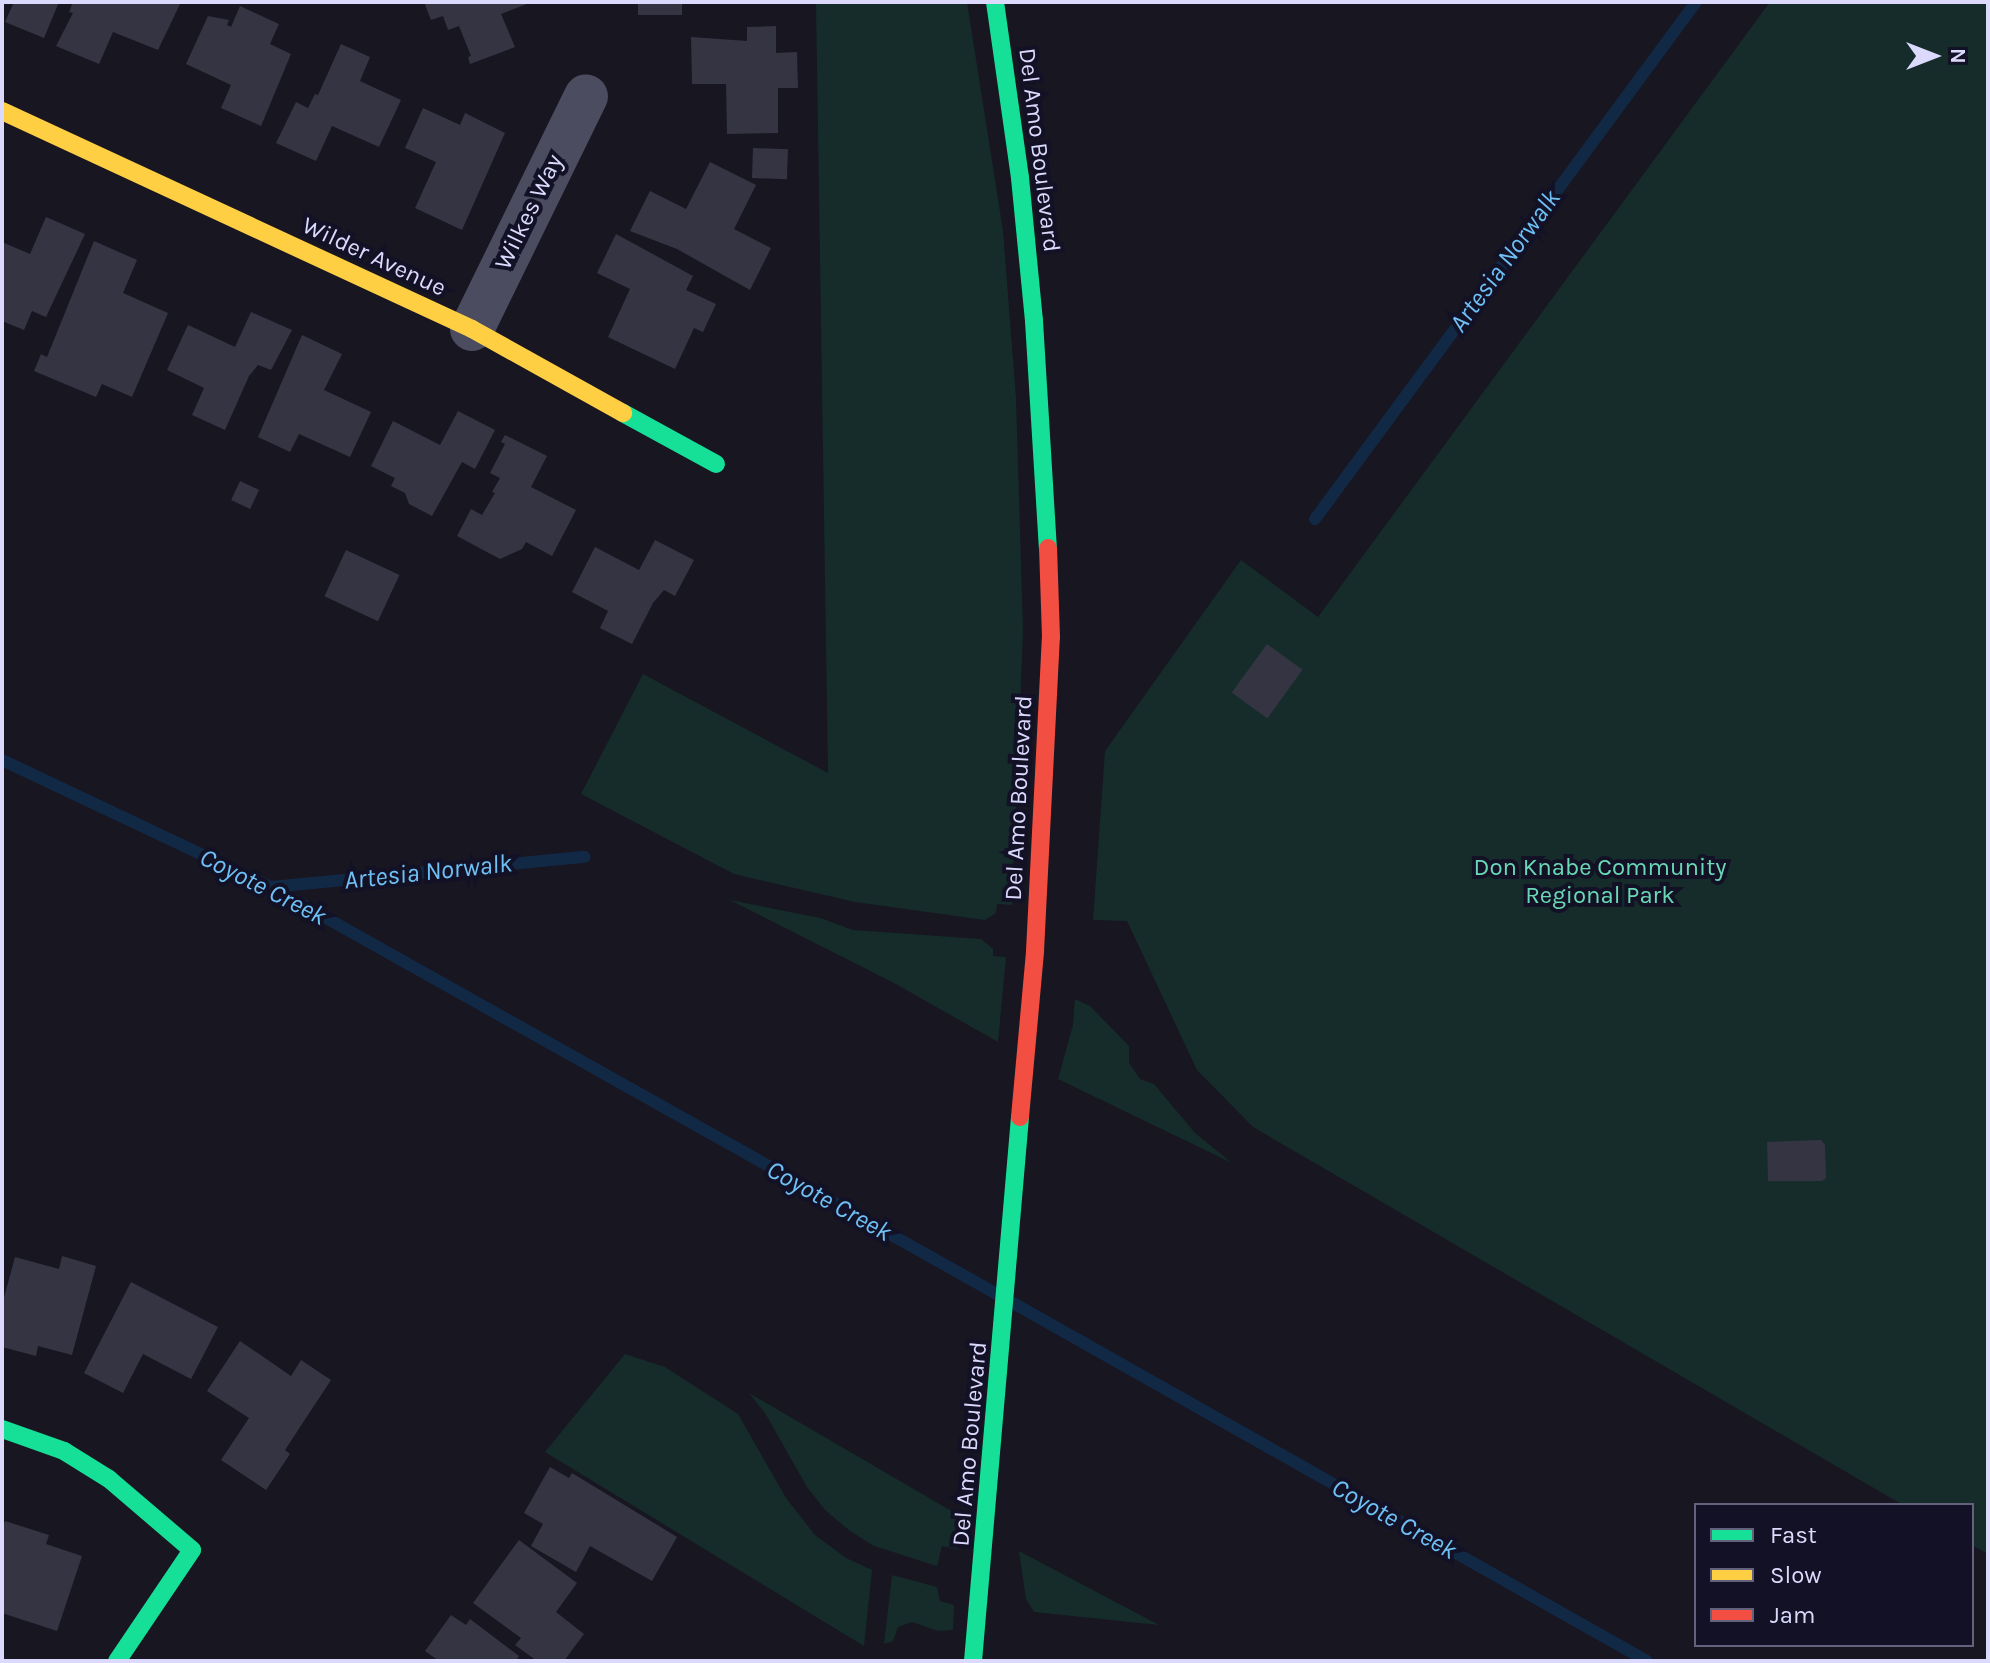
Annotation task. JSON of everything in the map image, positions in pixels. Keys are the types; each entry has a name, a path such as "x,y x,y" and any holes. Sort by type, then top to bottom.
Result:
{"main road":[{"name":"Del Amo Boulevard","path":"973,1661 987,1532 1027,1055 1045,791 1051,637 1047,504 1020,178 995,2"},
{"name":"Wilder Avenue","path":"2,111 472,329 716,464"},
{"path":"2,1429 64,1451 109,1479 192,1550 117,1661"}],"street":[{"name":"Wilkes Way","path":"472,329 586,96"}],"green space":[{"path":"816,2 967,2 1003,231 1016,398 1023,631 1012,905 997,904 996,913 985,920 855,902 734,874 581,794 643,674 828,773"},
{"name":"Don Knabe Community Regional Park","path":"1770,2 1988,2 1988,1554 1974,1546 1974,1503 1900,1503 1253,1127 1197,1070 1127,921 1093,920 1105,751 1241,560 1318,617"},
{"path":"730,900 820,918 853,930 981,939 993,949 993,956 1006,957 998,1042 894,983"},
{"path":"1075,999 1090,1006 1129,1046 1129,1063 1140,1079 1154,1084 1195,1133 1232,1163 1058,1079 1073,1025"},
{"path":"625,1354 665,1367 738,1414 786,1498 815,1535 846,1558 872,1570 864,1646 545,1452"},
{"path":"749,1393 960,1516 958,1549 942,1546 937,1566 874,1546 850,1531 825,1510 807,1487 765,1413"},
{"path":"1019,1551 1159,1625 1034,1612 1026,1599"},
{"path":"892,1575 937,1587 940,1601 954,1605 953,1630 938,1631 912,1622 898,1627 893,1641 884,1644"}],"building":[{"path":"14,2 59,2 44,38 5,22"},
{"path":"73,2 181,2 158,50 113,32 99,64 56,46 73,13 69,12"},
{"path":"424,2 532,2 501,14 515,47 470,64 468,57 471,56 459,26 448,30 443,16 431,20"},
{"path":"638,2 682,2 682,15 638,15"},
{"path":"240,6 279,24 270,44 291,54 261,126 221,108 231,85 186,64 208,16 229,20 227,25 231,27"},
{"path":"776,26 776,53 797,52 798,88 778,88 778,133 727,134 726,84 692,84 691,37 747,41 747,27"},
{"path":"341,44 370,57 360,81 401,100 379,147 332,126 316,161 276,143 296,102 308,108 315,94 318,95"},
{"path":"423,108 460,125 465,113 505,133 462,230 415,208 436,162 405,148"},
{"path":"753,148 788,149 787,179 752,178"},
{"path":"710,162 756,185 734,229 771,248 750,290 677,249 630,231 650,191 686,209"},
{"path":"46,217 85,234 46,317 32,311 24,330 2,321 2,242 30,254"},
{"path":"616,234 693,276 686,290 716,304 703,332 694,328 675,369 608,337 630,289 597,273"},
{"path":"94,241 137,260 123,293 168,313 132,397 102,384 96,397 34,371 41,354 47,357"},
{"path":"251,312 292,330 271,370 258,365 249,376 225,430 192,415 204,388 167,370 188,325 235,347"},
{"path":"302,335 342,354 324,390 371,412 350,457 299,434 290,452 258,437"},
{"path":"458,411 495,430 475,469 462,462 432,516 409,504 405,493 391,486 395,478 371,466 393,421 440,445"},
{"path":"505,435 547,456 531,487 576,510 552,556 526,542 522,549 500,559 457,536 471,509 482,515 495,493 492,492 500,478 490,473 505,444 501,442"},
{"path":"240,481 259,490 250,509 231,500"},
{"path":"655,540 694,560 675,596 664,590 653,603 632,644 600,628 608,611 572,592 595,547 639,570"},
{"path":"346,550 399,575 378,621 324,596"},
{"path":"1267,644 1303,670 1267,718 1232,693"},
{"path":"1821,1140 1825,1145 1826,1178 1822,1181 1768,1181 1767,1142"},
{"path":"62,1256 96,1266 72,1355 38,1346 36,1356 2,1347 2,1305 15,1257 59,1269"},
{"path":"131,1282 218,1327 191,1379 143,1354 123,1393 84,1373"},
{"path":"240,1341 291,1376 301,1360 331,1380 285,1450 290,1454 266,1490 221,1460 249,1418 207,1391"},
{"path":"550,1467 569,1478 572,1473 677,1537 652,1581 590,1546 576,1572 531,1546 543,1524 524,1513"},
{"path":"5,1521 49,1535 46,1544 82,1556 57,1631 2,1613 2,1530"},
{"path":"519,1540 577,1583 556,1612 584,1634 564,1661 537,1661 515,1645 521,1638 473,1603"},
{"path":"451,1615 466,1625 470,1619 519,1656 516,1661 439,1661 425,1651"}],"waterway":[{"name":"Artesia Norwalk","path":"1315,519 1696,2"},
{"name":"Coyote Creek","path":"2,760 271,887 997,1294"},
{"name":"Artesia Norwalk","path":"271,887 585,857"},
{"name":"Coyote Creek","path":"1013,1303 1647,1661"}],"traffic: fast":[{"path":"995,2 1020,178 1034,321 1048,548"},
{"path":"623,413 716,464"},
{"path":"973,1661 1020,1117"},
{"path":"2,1429 64,1451 109,1479 192,1550 117,1661"}],"traffic: slow":[{"path":"2,111 472,329 623,413"}],"traffic: jam":[{"path":"1020,1117 1035,951 1051,637 1048,548"}]}
